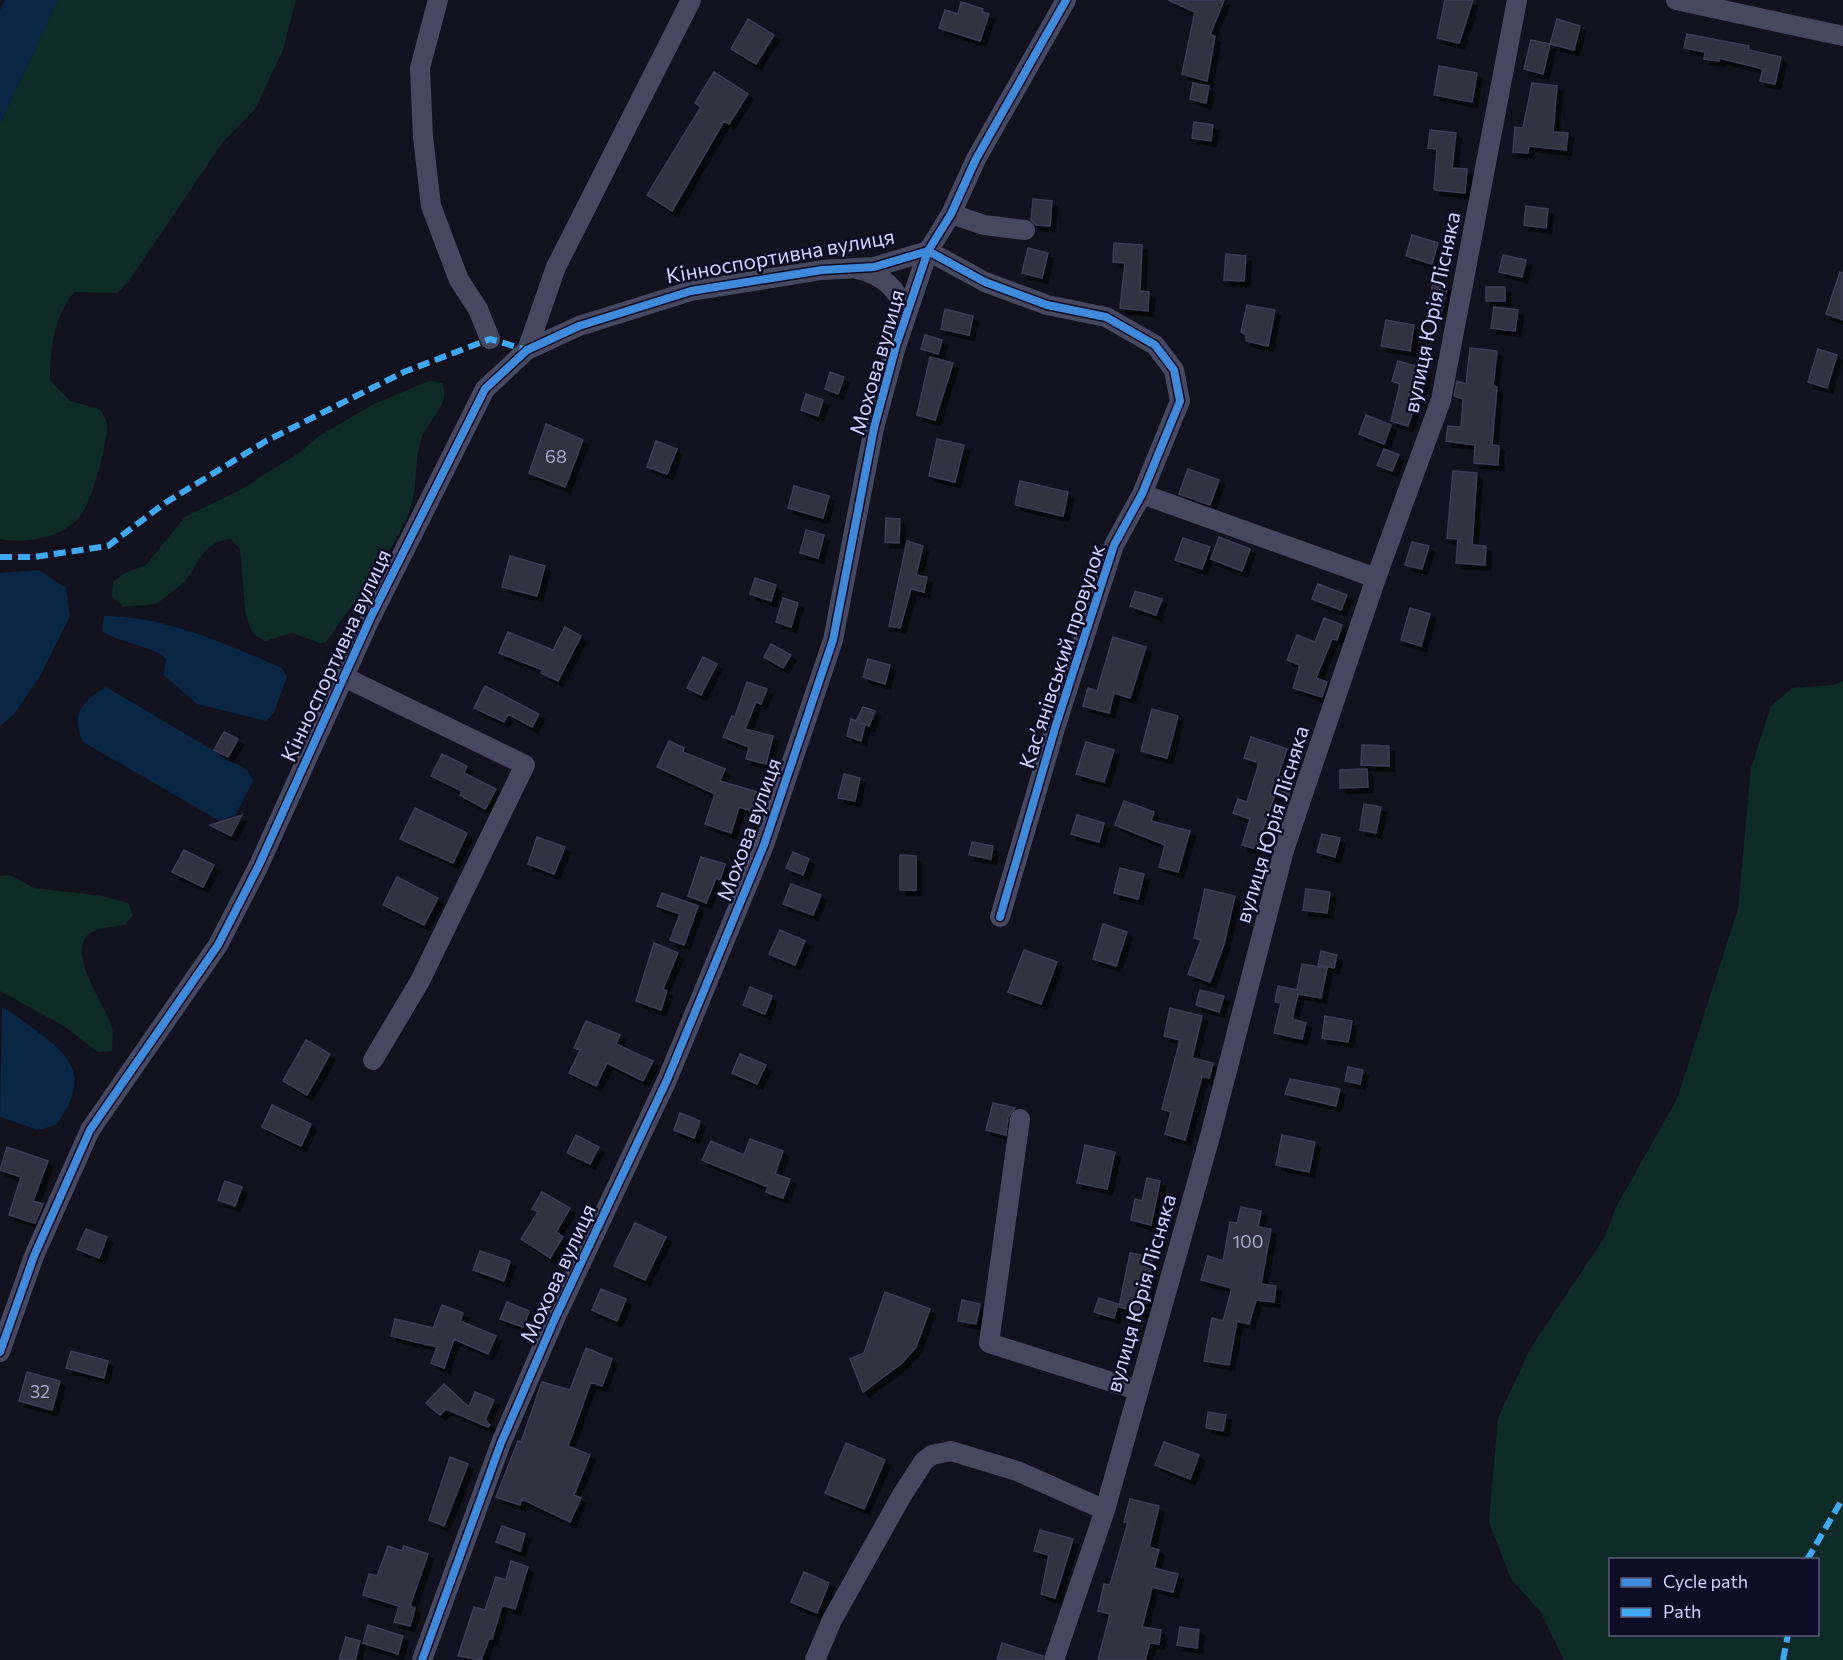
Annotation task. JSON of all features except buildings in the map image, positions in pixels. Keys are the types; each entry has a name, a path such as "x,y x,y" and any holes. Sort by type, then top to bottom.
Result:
{"street":[{"path":"438,0 420,68 423,137 430,206 459,280 478,309 490,339"},
{"path":"527,350 556,267 691,0"},
{"name":"Мохова вулиця","path":"422,1660 501,1443 556,1316 667,1080 764,845 833,640 874,428 907,313 928,251 951,214 976,159 1066,0"},
{"name":"вулиця Юрія Лісняка","path":"1054,1660 1105,1510 1209,1140 1284,850 1441,400 1517,0"},
{"path":"1676,0 1843,36"},
{"path":"951,214 984,225 1026,230"},
{"name":"Кінноспортивна вулиця","path":"0,1352 34,1257 90,1130 218,945 259,864 370,618 485,389 527,350 579,326 691,291 822,270 874,267 928,251"},
{"name":"Касʼянівський провулок","path":"928,251 995,286 1047,305 1106,317 1155,345 1174,370 1180,401 1142,495 1114,545 1056,724 1000,916"},
{"path":"855,268 871,272 898,292 907,313"},
{"path":"1142,495 1377,578"},
{"path":"344,677 525,765 420,981 373,1060"},
{"path":"1020,1119 989,1343 1137,1390"},
{"path":"815,1660 832,1620 902,1495 924,1461 932,1455 951,1451 1017,1471 1105,1510"}],"green space":[{"path":"58,0 296,0 283,50 255,109 222,143 128,282 117,293 74,292 67,302 54,334 50,380 70,401 100,409 107,426 102,459 90,498 74,523 44,538 21,541 0,539 0,124"},
{"path":"429,381 442,383 444,398 425,430 419,446 414,495 408,514 382,563 326,642 320,643 292,633 265,641 253,634 246,617 240,549 231,539 208,548 185,581 159,602 123,607 112,596 113,582 125,573 146,565 185,517 240,490 302,451 319,436 374,404"},
{"path":"1843,681 1843,1660 1564,1660 1541,1612 1511,1579 1489,1522 1498,1418 1530,1349 1605,1237 1616,1207 1677,1099 1738,909 1751,768 1771,706 1792,688 1834,685"},
{"path":"10,875 34,888 102,896 128,903 133,915 125,925 94,931 86,937 82,945 85,968 112,1027 112,1051 98,1052 64,1026 0,991 0,876"}],"water":[{"path":"5,0 58,0 0,124 0,10"},
{"path":"39,570 66,588 70,616 40,676 14,714 0,726 0,573"},
{"path":"104,616 127,617 173,626 217,641 282,668 287,677 274,712 266,721 197,704 164,675 166,659 162,655 102,631"},
{"path":"106,687 248,771 253,781 236,814 220,821 83,742 79,732 78,716 85,703"},
{"path":"2,1008 11,1012 57,1047 67,1059 73,1072 74,1087 69,1104 56,1125 38,1130 0,1117"}],"marked path":[{"path":"0,557 34,557 108,546 165,503 266,441 404,372 490,339 527,350"},
{"path":"1808,1558 1843,1498"},
{"path":"1783,1660 1788,1636"}],"cycle path":[{"path":"422,1660 501,1443 556,1316 667,1080 764,845 833,640 874,428 896,346 928,251 951,214 976,159 1066,0"},
{"path":"0,1352 34,1256 90,1130 218,945 259,865 370,619 485,389 527,350 579,326 691,291 822,270 874,267 928,251 985,282 1047,305 1106,317 1155,345 1174,370 1180,401 1142,494 1114,545 1056,725 1000,917"}]}
